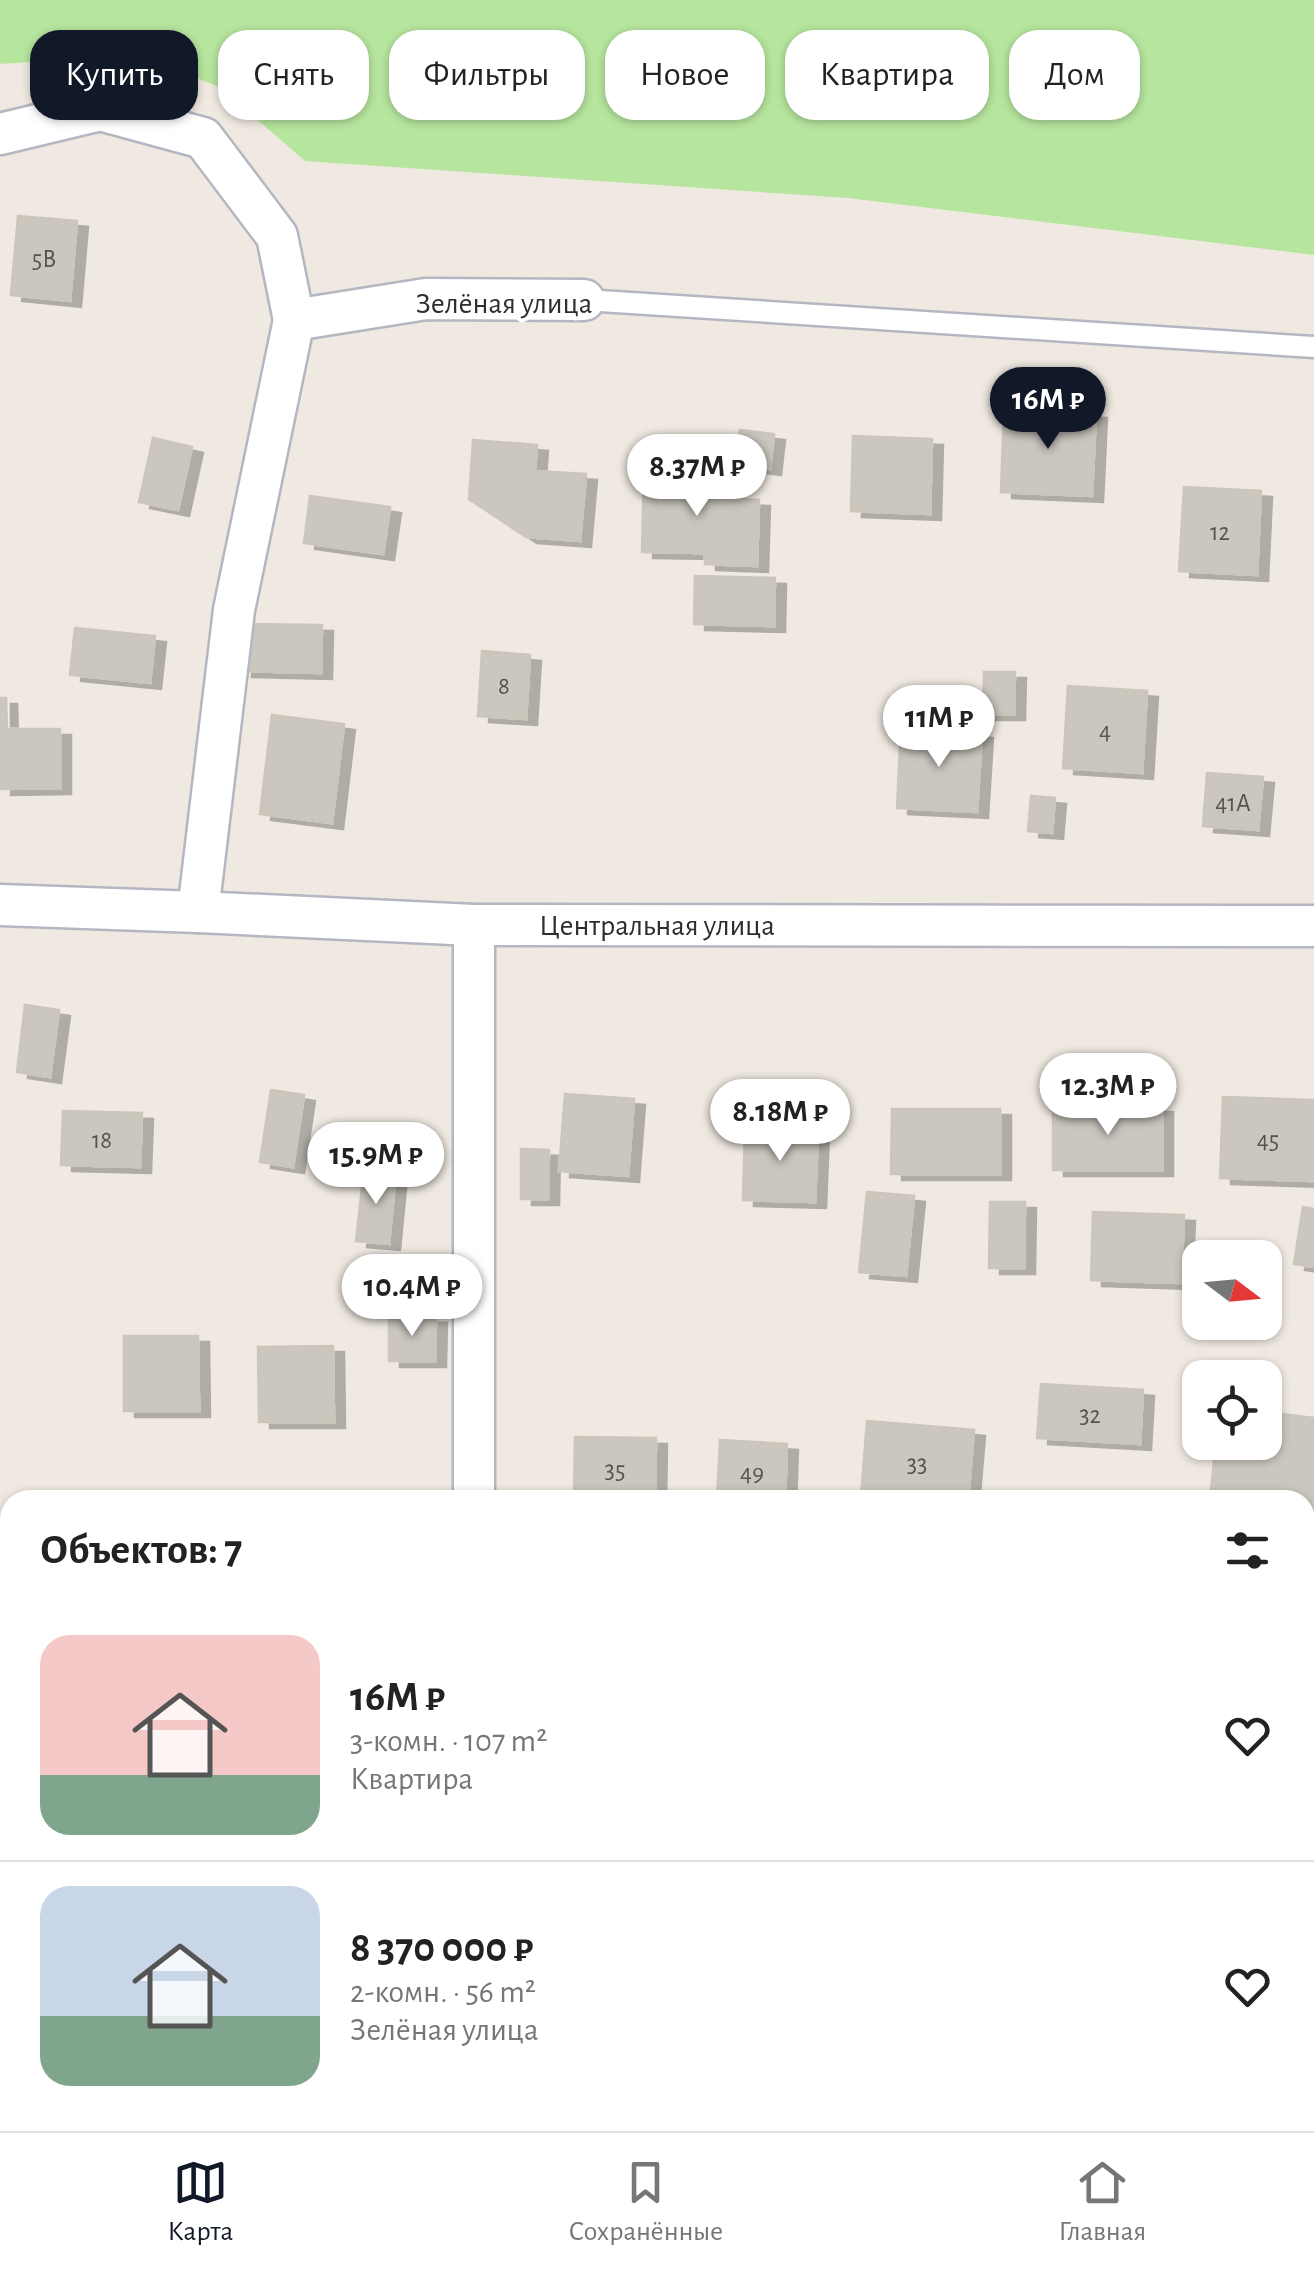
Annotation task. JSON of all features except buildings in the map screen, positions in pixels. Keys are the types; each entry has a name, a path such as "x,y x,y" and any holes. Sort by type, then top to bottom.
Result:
{"street":[{"path":"0,134 100,110 202,138 277,236 294,320 234,610 198,912"},
{"name":"Зелёная улица","path":"294,320 426,299 584,300"},
{"name":"Центральная улица","path":"0,905 474,925 1314,926"},
{"path":"474,925 474,1490"}],"lane":[{"name":"Зелёная улица","path":"584,300 1314,348"}],"green space":[{"path":"0,0 1314,0 1314,255 848,198 305,161 258,120 369,120 369,30 218,30 218,87 198,78 198,30 30,30 30,62 0,64"}]}
